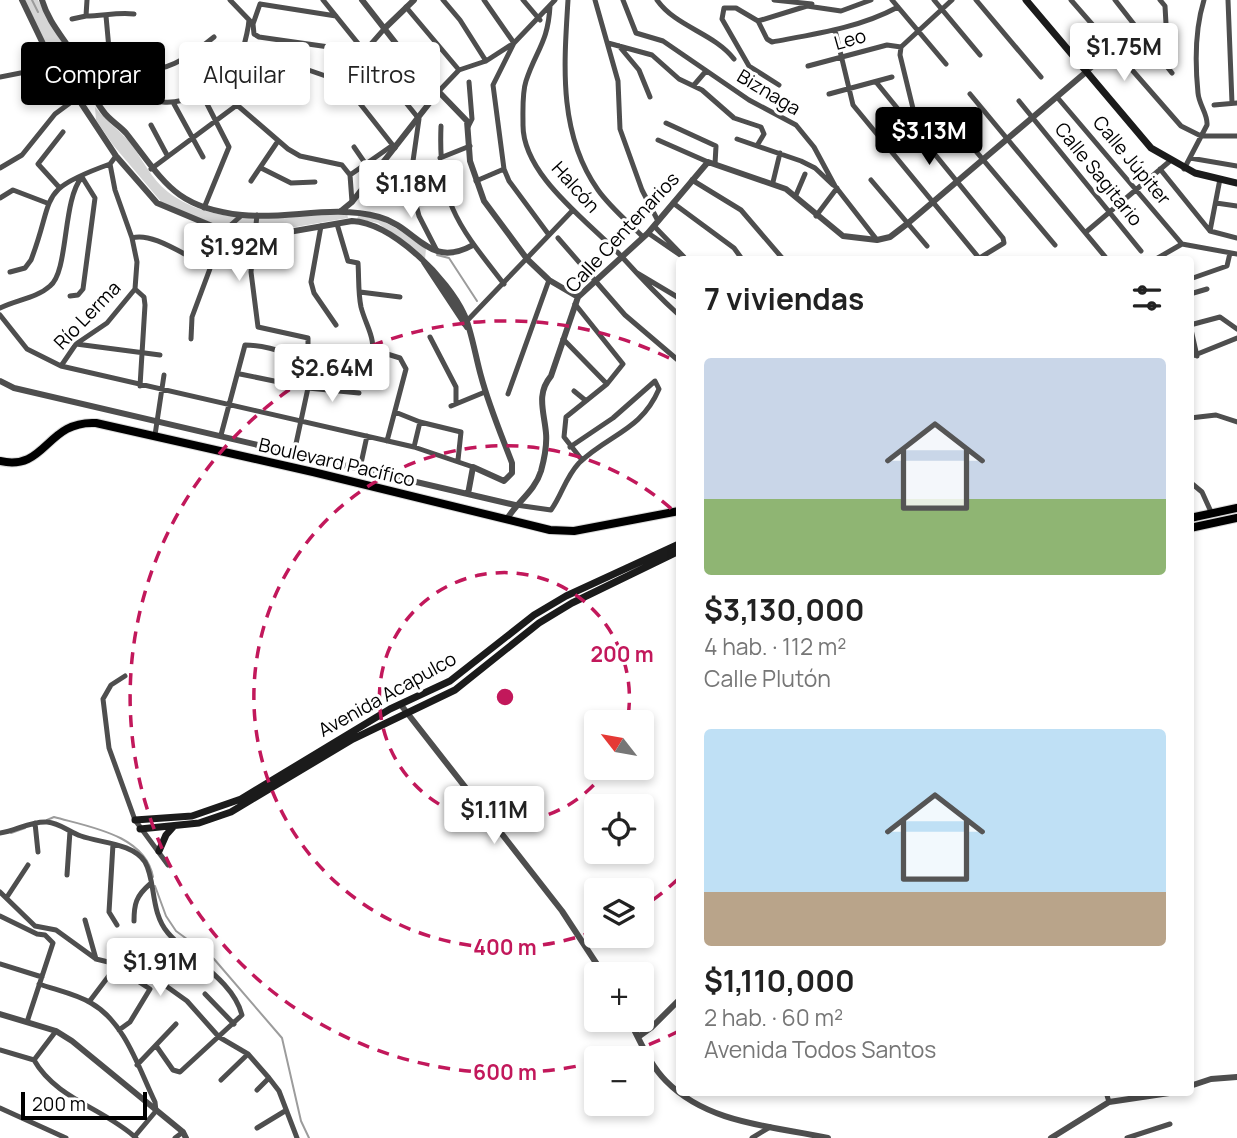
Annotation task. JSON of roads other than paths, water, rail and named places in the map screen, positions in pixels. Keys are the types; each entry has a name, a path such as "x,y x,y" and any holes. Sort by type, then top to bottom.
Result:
{"main road":[{"path":"1026,0 1151,148 1184,169 1237,183"},
{"name":"Boulevard Pacífico","path":"0,461 11,464 29,460 58,433 80,422 155,435 550,530 574,531 676,512"},
{"path":"1194,517 1237,508"},
{"path":"1194,527 1237,518"},
{"name":"Avenida Acapulco","path":"140,829 198,823 231,812 450,681 534,615 566,596 676,545"},
{"name":"Avenida Acapulco","path":"135,820 191,816 226,805 340,737 455,690 539,623 572,603 676,552"},
{"path":"159,851 166,835 174,826"}],"street":[{"path":"22,0 44,42"},
{"path":"41,0 64,42"},
{"path":"86,16 87,0"},
{"path":"230,0 251,22 255,35 324,46"},
{"path":"278,0 284,7"},
{"path":"323,0 356,42"},
{"path":"362,0 397,42"},
{"path":"373,42 414,0"},
{"path":"443,0 460,20 486,61"},
{"path":"484,0 514,43"},
{"path":"523,0 540,20"},
{"path":"440,90 459,70 486,61 514,43 540,20 555,0"},
{"path":"568,0 564,74 573,144 598,190 646,235 682,256"},
{"path":"595,0 618,81 620,129 656,223 683,256"},
{"name":"Biznaga","path":"623,0 636,33 663,41 749,100 796,125 814,146 836,187 877,240"},
{"path":"657,0 689,27 723,44 734,59"},
{"path":"774,0 800,0 828,9"},
{"path":"758,21 807,6 841,11 871,0"},
{"path":"892,0 946,64"},
{"path":"934,0 980,55"},
{"path":"920,138 900,55 901,47 952,0"},
{"path":"976,0 1041,77"},
{"path":"1071,0 1181,127 1202,136 1237,136"},
{"path":"1115,0 1139,27 1172,73"},
{"path":"1160,0 1164,6 1167,42"},
{"path":"1184,169 1202,136 1208,118 1198,94 1198,20 1204,0"},
{"path":"1214,105 1235,103 1228,0"},
{"path":"246,42 258,2 336,16"},
{"name":"Halcón","path":"550,6 549,26 542,51 526,82 522,127 527,146 542,176 632,269"},
{"path":"779,85 749,66 722,19 722,12 729,6 758,21 767,39 772,42 835,30 877,18 898,7"},
{"path":"407,7 459,70"},
{"path":"72,19 106,16 114,12 134,14"},
{"path":"106,16 108,42"},
{"path":"658,140 711,163 773,182 796,195 816,216 843,236 877,240 890,237 1139,27"},
{"path":"835,30 853,104 977,256"},
{"path":"165,66 185,61 214,37"},
{"path":"514,43 492,86 504,169 509,181 549,235"},
{"path":"608,43 652,55 734,118 764,130 758,144"},
{"name":"Leo","path":"808,66 887,45 901,47"},
{"path":"619,46 639,70 650,97"},
{"path":"310,71 343,82 394,146"},
{"path":"694,85 706,71"},
{"path":"0,77 21,73"},
{"path":"829,94 892,77"},
{"path":"468,127 472,119 469,82"},
{"path":"876,82 1003,237 999,248 984,256"},
{"path":"440,94 464,117 476,181 484,201 527,259 549,281 577,301 623,364 607,384 566,417 563,426 570,447 582,460"},
{"path":"970,94 1105,256"},
{"path":"165,102 174,104 200,95 229,147 204,208"},
{"name":"Calle Júpiter","path":"1057,97 1182,244"},
{"name":"Calle Sagitario","path":"1019,101 1112,211 1141,251"},
{"path":"174,104 190,138 203,157"},
{"path":"0,168 22,155 55,114 67,105"},
{"path":"0,315 27,349 61,366 414,447 458,460 504,481 508,479 512,463 485,393 465,325 426,265 387,233 374,226 352,221 254,238 224,231 157,203 116,156 83,105"},
{"path":"89,115 92,105"},
{"path":"99,105 124,131 151,169 175,193 204,208 242,215 352,212 382,217 433,249 450,254 473,244"},
{"path":"151,169 236,105"},
{"path":"238,105 278,141 300,156 342,165 350,175 352,221"},
{"path":"408,105 419,119 410,182 419,216 433,249 426,265"},
{"path":"341,211 429,105"},
{"path":"943,111 1055,245"},
{"path":"666,123 716,146 711,163"},
{"path":"151,125 167,155"},
{"path":"441,125 440,158 448,200 473,244 503,284"},
{"path":"58,186 38,164 63,132"},
{"path":"737,139 758,144 815,168 836,187 816,216"},
{"path":"251,181 278,141"},
{"path":"350,175 394,146"},
{"path":"440,158 470,146"},
{"path":"354,147 365,163"},
{"path":"773,182 780,153"},
{"path":"10,272 25,268 31,260 47,203 58,186 110,164 116,156"},
{"path":"1190,158 1237,166"},
{"path":"1086,232 1170,161"},
{"name":"Calle Centenarios","path":"507,519 515,505 531,492 541,472 546,436 541,398 543,386 551,376 577,301 596,279 646,235 692,180 711,163"},
{"name":"Río Lerma","path":"61,366 76,344 107,323 135,289 137,262 110,164"},
{"path":"261,168 291,183 316,182"},
{"path":"476,181 504,169"},
{"path":"1160,169 1210,231 1237,238"},
{"path":"796,195 805,174"},
{"path":"69,296 78,295 83,289 93,213 94,198 82,176"},
{"path":"0,308 41,292 56,281 74,194 82,176"},
{"path":"1210,231 1220,179"},
{"path":"692,180 741,211 780,256"},
{"path":"871,180 927,246"},
{"path":"0,198 13,190 47,203"},
{"path":"673,203 734,248 741,256"},
{"path":"1216,203 1237,206"},
{"path":"465,325 573,210"},
{"path":"191,339 192,317 224,231 242,215"},
{"path":"257,215 251,272 258,327 304,335 307,338 308,388 293,453"},
{"path":"337,224 348,261 358,263 361,306 373,339 374,349 370,360"},
{"path":"321,226 311,282 314,293 336,325"},
{"path":"282,232 284,265"},
{"path":"132,238 161,241 187,258 211,267"},
{"path":"558,238 596,279 625,316 676,360"},
{"path":"1161,256 1182,244 1233,254 1227,266 1194,278"},
{"path":"632,269 676,297"},
{"path":"632,269 676,312"},
{"path":"508,394 549,281"},
{"path":"135,289 144,297 145,305 140,386"},
{"path":"1194,293 1207,289"},
{"path":"360,292 400,298"},
{"path":"1194,324 1220,317 1237,328"},
{"path":"430,337 456,387 453,405 485,393"},
{"path":"1194,357 1237,338"},
{"path":"563,339 607,384"},
{"path":"76,344 160,355"},
{"path":"221,435 240,374 244,347 248,344 307,361 356,366 384,353 404,363 406,369 387,441"},
{"path":"240,374 308,388 359,393"},
{"path":"155,435 164,375"},
{"path":"0,381 14,388 515,505 551,510 562,485 582,460 639,421 651,407 659,389 655,381 613,418 570,447"},
{"path":"574,391 585,400"},
{"path":"395,412 461,432 458,460"},
{"path":"1194,418 1216,415 1237,422"},
{"path":"414,447 421,422"},
{"path":"360,468 367,436"},
{"path":"468,494 473,467"},
{"path":"1194,485 1202,492 1212,514"},
{"path":"125,676 111,685 103,699 103,718 109,748 135,820 168,865"},
{"path":"404,709 562,911 595,962"},
{"path":"35,823 38,852"},
{"path":"0,833 35,823 55,824 113,844 143,860 155,907 166,930 183,948 205,963 214,977 233,995 242,1015 180,1072 173,1070 157,1047"},
{"path":"67,875 70,831"},
{"path":"113,844 109,912 117,925"},
{"path":"7,897 28,865"},
{"path":"135,921 134,904 140,892 150,884"},
{"path":"0,892 29,922 56,930 96,959 145,971 187,1001 219,1037 248,1054 279,1090 297,1138"},
{"path":"0,916 37,934 45,935 53,943 27,1022"},
{"path":"85,920 96,959"},
{"path":"0,964 89,1002 108,1014 120,1030 156,1111"},
{"path":"117,966 150,990 130,1021 120,1030"},
{"path":"89,1002 117,966"},
{"path":"205,994 234,1024"},
{"path":"638,1037 676,1003"},
{"path":"0,1014 56,1031 184,1135"},
{"path":"136,1065 157,1047 176,1024"},
{"path":"34,1060 56,1031"},
{"path":"635,1032 664,1080 676,1090"},
{"path":"0,1050 34,1060 40,1071 81,1105 135,1137 156,1111"},
{"path":"221,1080 248,1054"},
{"path":"1194,1084 1205,1080 1237,1077"},
{"path":"257,1090 269,1078"},
{"path":"683,1096 716,1114 828,1138"},
{"path":"1107,1096 1109,1102"},
{"path":"1051,1138 1109,1102 1149,1096"},
{"path":"0,1108 66,1138"},
{"path":"257,1128 285,1111"},
{"path":"1127,1138 1170,1124"},
{"path":"752,1138 772,1126"},
{"path":"175,1138 184,1135"}],"waterway":[{"path":"32,0 38,12"},
{"path":"437,255 449,258 477,301"},
{"path":"47,820 54,817 99,829 128,842 148,863 153,877"},
{"path":"11,833 25,828"},
{"path":"155,886 166,916 176,931 214,959 282,1038 301,1121 309,1138"}]}
